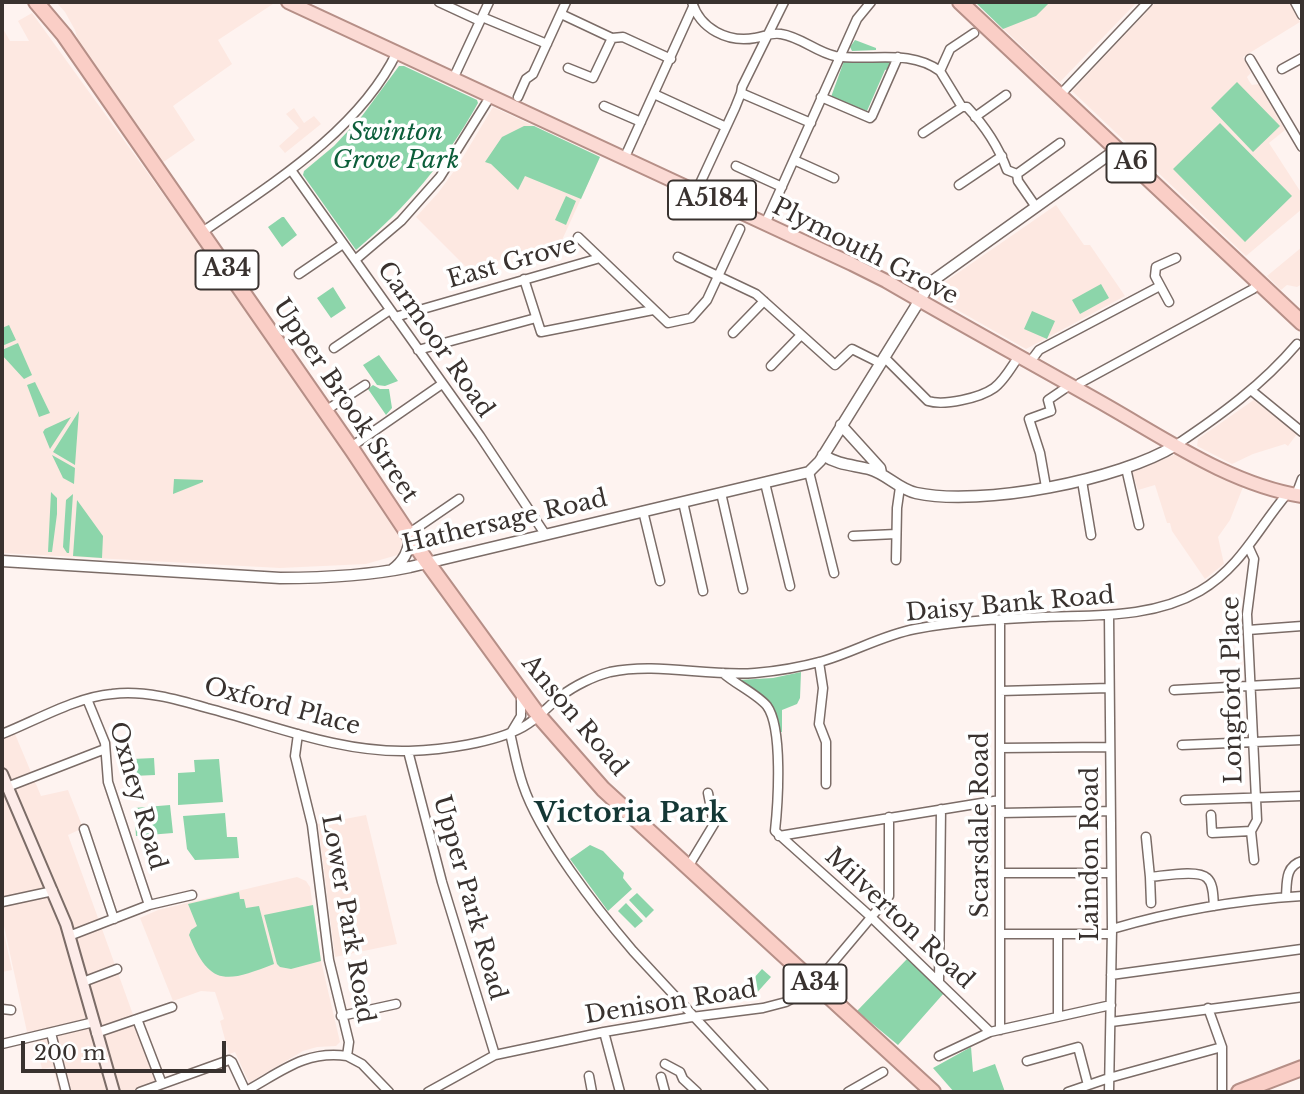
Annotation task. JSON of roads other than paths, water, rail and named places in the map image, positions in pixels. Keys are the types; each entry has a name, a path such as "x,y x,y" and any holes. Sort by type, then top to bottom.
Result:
{"highway":[{"name":"A6","path":"960,2 1302,323"},
{"name":"Upper Brook Street","path":"39,3 351,447 427,562 492,650"},
{"name":"Anson Road","path":"492,650 539,716 603,789 933,1092"},
{"path":"1239,1092 1302,1068"}],"main road":[{"name":"Plymouth Grove","path":"288,2 852,264 1177,445 1241,478 1295,495"},
{"path":"2,774 53,891 69,936 114,1092"}],"street":[{"path":"439,2 547,44"},
{"path":"453,79 489,2"},
{"path":"518,97 526,79 533,74 566,2"},
{"path":"696,192 745,80 784,2"},
{"path":"765,225 857,19 871,2"},
{"path":"1060,95 1149,2"},
{"path":"1295,2 1302,15"},
{"path":"693,4 705,24 728,38 746,39 768,34 792,36 833,56 915,59 940,71 962,107"},
{"path":"624,159 671,59 693,4"},
{"path":"561,14 612,37 623,37 671,59"},
{"path":"940,71 950,49 974,33"},
{"path":"568,68 593,78 612,37"},
{"path":"201,233 291,170 324,142 365,101 397,52"},
{"path":"821,97 870,118 898,57"},
{"path":"1282,69 1302,58"},
{"path":"1250,59 1302,147"},
{"path":"741,93 811,123"},
{"path":"654,94 726,127"},
{"path":"975,117 1006,95"},
{"path":"355,260 401,221 440,177 490,97"},
{"path":"604,106 641,122"},
{"path":"923,133 962,107 967,107 1002,156 1007,170 1017,174"},
{"path":"1017,174 1060,143"},
{"path":"834,573 809,472 823,455 931,282 1117,149"},
{"path":"959,185 1002,156"},
{"path":"794,160 834,178"},
{"path":"736,166 782,187"},
{"name":"Carmoor Road","path":"291,170 545,534"},
{"path":"1017,174 1018,181 1036,207"},
{"path":"578,237 665,323 697,314 707,300 740,229"},
{"path":"299,274 342,244"},
{"path":"678,257 756,294 835,365 852,349 882,360 928,401 937,404 946,404 993,389 1024,359 1160,286"},
{"name":"East Grove","path":"334,348 393,314 600,258"},
{"path":"1169,302 1155,276 1156,268 1176,258"},
{"path":"524,279 541,332 653,310"},
{"path":"1046,487 1040,453 1029,419 1051,411 1048,400 1258,284"},
{"path":"733,333 764,301"},
{"path":"418,350 536,318"},
{"path":"771,366 801,335"},
{"path":"823,455 832,461 881,473 900,487 924,494 969,495 1082,481 1126,468 1177,445 1229,411 1297,344"},
{"path":"325,411 365,384"},
{"path":"351,447 442,384"},
{"path":"1252,391 1302,431"},
{"path":"841,425 880,468 881,473"},
{"path":"1126,468 1139,525"},
{"name":"Hathersage Road","path":"2,561 280,578 337,577 427,562 809,472"},
{"name":"Daisy Bank Road","path":"539,716 562,695 608,673 673,669 723,673 784,670 819,662 916,629 1000,620 1109,615 1171,605 1198,592 1228,571 1295,495 1302,479"},
{"path":"1082,481 1091,535"},
{"path":"765,483 790,586"},
{"path":"895,560 900,487"},
{"path":"721,493 743,589"},
{"path":"391,570 408,551 409,535 459,499"},
{"path":"683,502 703,591"},
{"path":"643,511 660,581"},
{"path":"853,536 896,534"},
{"name":"Longford Place","path":"1249,548 1254,559 1247,607 1257,820 1251,831 1254,860"},
{"name":"Laindon Road","path":"1109,615 1112,932 1109,1092"},
{"name":"Scarsdale Road","path":"995,1031 1000,934 1000,620"},
{"path":"1248,630 1302,626"},
{"path":"819,662 823,688 820,724 825,743 826,784"},
{"path":"723,673 768,707 773,722 779,785 775,831 779,836 1000,800"},
{"path":"1174,690 1302,682"},
{"path":"1000,691 1110,688"},
{"path":"520,691 521,716 510,733 523,788 560,853 612,927 692,1017 764,1092"},
{"name":"Oxford Place","path":"2,734 86,699 115,693 158,696 361,749 408,751 457,746 510,733 539,716"},
{"name":"Oxney Road","path":"86,699 105,749 108,782 149,905"},
{"name":"Lower Park Road","path":"298,734 295,756 310,814 329,960 349,1042 347,1056 362,1065 389,1092"},
{"path":"1182,745 1302,740"},
{"path":"1000,748 1110,747"},
{"path":"8,787 105,749"},
{"name":"Upper Park Road","path":"408,751 442,882 495,1055"},
{"path":"688,867 714,824 708,793"},
{"path":"1185,800 1302,796"},
{"path":"939,982 941,809"},
{"path":"1000,813 1110,811"},
{"name":"Longford Place","path":"1211,814 1212,836 1251,831"},
{"name":"Denison Road","path":"428,1092 495,1055 604,1032 738,1012 786,1002 807,991 889,896 889,817"},
{"path":"84,829 114,919"},
{"name":"Milverton Road","path":"779,836 995,1031"},
{"path":"1146,837 1151,903"},
{"path":"1286,897 1289,869 1302,860"},
{"path":"1000,873 1110,873"},
{"path":"1150,877 1199,874 1209,879 1214,906"},
{"path":"2,902 36,897 53,891"},
{"path":"69,936 149,905 192,895"},
{"path":"1000,934 1112,932 1143,920 1214,906 1302,896"},
{"path":"1058,1015 1059,934"},
{"path":"1111,975 1302,949"},
{"path":"83,982 117,970"},
{"path":"1111,1023 1302,997"},
{"path":"341,1016 396,1004"},
{"path":"939,1056 995,1031 1111,1005"},
{"path":"2,1044 137,1019 172,1007"},
{"path":"1208,1008 1223,1047 1222,1092"},
{"path":"137,1019 162,1084"},
{"path":"604,1032 617,1091"},
{"path":"51,1033 66,1092"},
{"path":"1027,1061 1078,1046 1088,1085"},
{"path":"1068,1092 1109,1077 1223,1047"},
{"path":"140,1092 229,1060 246,1092 314,1055 347,1056"},
{"path":"665,1064 680,1072 683,1079 697,1092"},
{"path":"848,1092 883,1072"},
{"path":"589,1076 592,1092"},
{"path":"661,1077 665,1092"}],"district":[{"name":"Victoria Park","path":"631,814"}],"park label":[{"name":"Swinton Grove Park","path":"396,147"}]}
